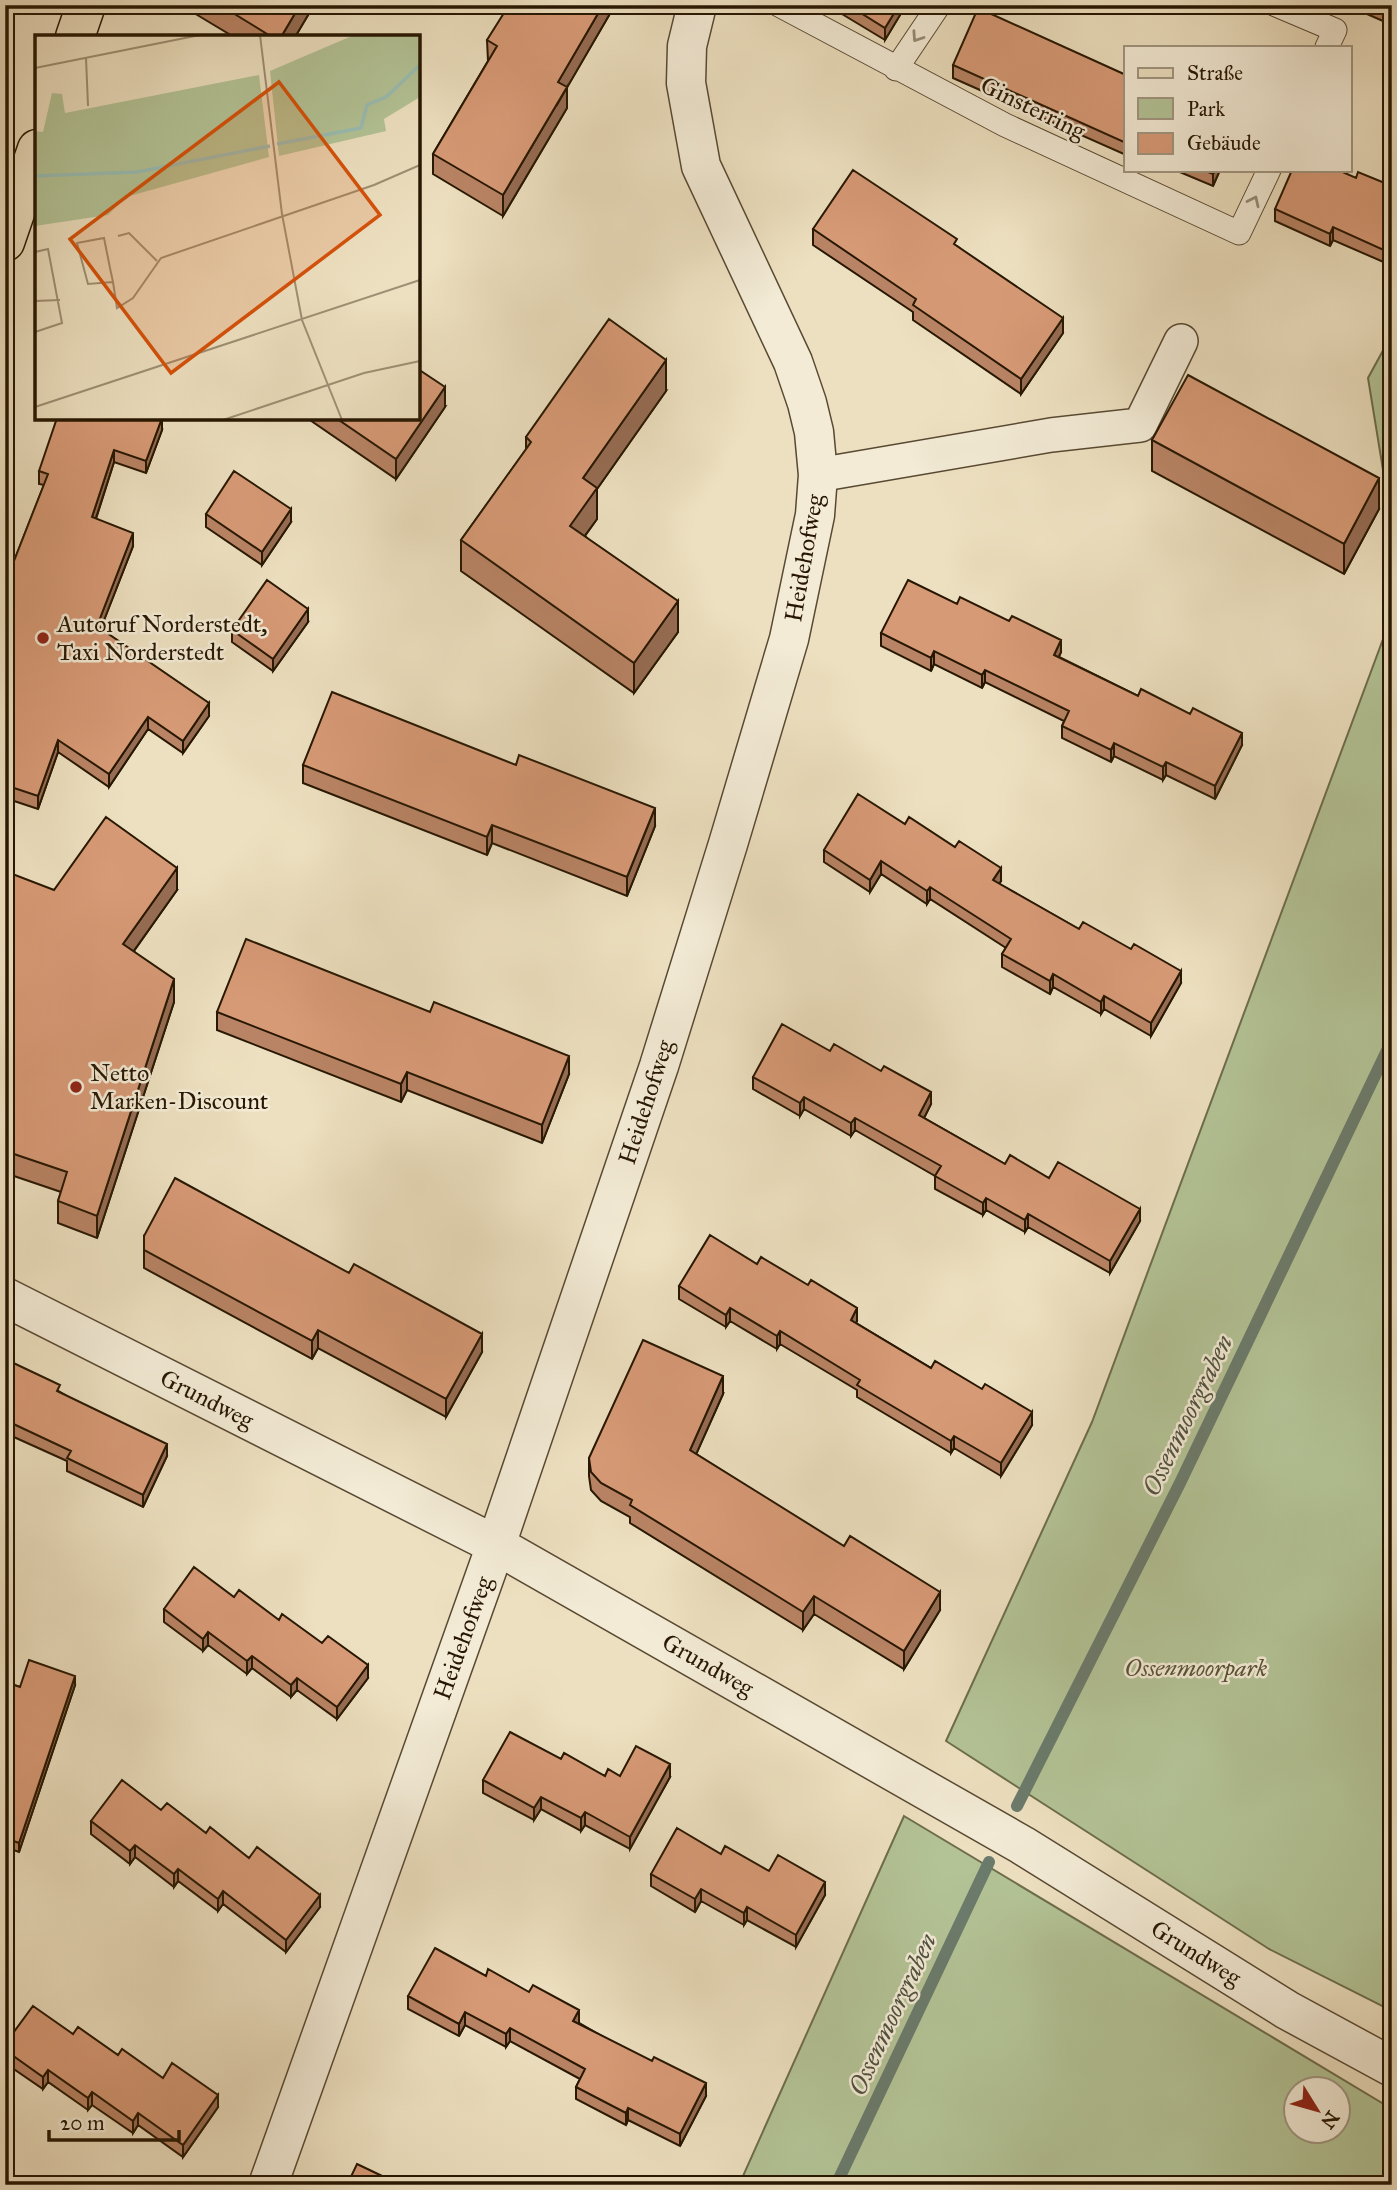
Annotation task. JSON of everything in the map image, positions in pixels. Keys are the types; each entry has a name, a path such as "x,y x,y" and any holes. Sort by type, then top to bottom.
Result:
{"main road":[{"path":"76,35 86,5"},
{"path":"5,242 35,155"}],"street":[{"name":"Heidehofweg","path":"268,2185 496,1545 659,1066 789,639 815,515 818,475 814,432 807,403 793,362 701,166 687,83 687,46 697,5"},
{"path":"818,475 1051,435 1140,425 1181,341"},
{"name":"Grundweg","path":"5,1297 496,1545 1022,1844 1287,2010 1392,2067"}],"lane":[{"name":"Ginsterring","path":"779,5 895,69 1005,125 1239,233 1268,172"},
{"path":"895,69 939,5"},
{"path":"1276,5 1335,30 1327,46"}],"green space":[{"path":"1392,334 1392,525 1368,378"},
{"name":"Ossenmoorpark","path":"1392,615 1392,2011 1269,1949 946,1741 1092,1422"},
{"path":"904,1816 1334,2074 1282,2074 1282,2144 1352,2144 1352,2085 1392,2109 1392,2185 739,2185"}],"building":[{"path":"220,5 300,5 282,35 269,35"},
{"path":"509,5 603,5 558,82 567,87 503,195 433,154 497,46 487,40"},
{"path":"848,5 899,5 885,28"},
{"path":"1375,5 1392,5 1392,13"},
{"path":"978,8 1124,74 1124,142 953,65"},
{"path":"853,170 957,239 954,244 1063,318 1021,379 913,305 916,299 813,229"},
{"path":"1291,172 1342,172 1356,178 1358,172 1392,186 1392,244 1388,252 1333,227 1330,234 1275,209"},
{"path":"609,319 666,360 583,478 597,488 570,526 678,601 634,663 461,540 531,442 526,437"},
{"path":"420,370 445,387 396,459 339,420 420,420"},
{"path":"1188,375 1379,478 1344,544 1152,440"},
{"path":"56,420 161,420 146,461 114,450 92,517 133,533 97,626 209,703 183,741 148,717 109,774 58,740 38,796 5,785 5,762 9,751 5,750 5,584 48,474 39,471"},
{"path":"234,471 291,509 262,552 206,514"},
{"path":"267,580 308,609 273,659 232,630"},
{"path":"908,580 957,604 960,597 1009,621 1012,616 1061,640 1054,655 1138,696 1141,689 1190,714 1193,708 1242,733 1215,786 1166,762 1163,767 1114,743 1111,750 1062,726 1069,711 985,670 982,675 934,651 931,658 881,633"},
{"path":"332,692 516,765 519,755 655,808 627,877 492,825 487,837 303,765"},
{"path":"858,794 905,824 909,817 955,847 959,841 1001,868 993,880 1079,929 1083,922 1131,949 1134,944 1181,971 1151,1023 1104,996 1101,1002 1053,974 1050,981 1002,954 1011,939 930,887 927,891 881,861 870,880 824,850"},
{"name":"Netto Marken-Discount","path":"106,817 177,868 123,944 174,979 97,1216 58,1201 67,1172 5,1151 5,886 10,873 54,890"},
{"path":"246,939 430,1012 434,1002 569,1056 542,1125 407,1072 401,1084 217,1012"},
{"path":"782,1024 830,1051 834,1044 881,1071 884,1066 931,1092 919,1115 1005,1164 1010,1155 1049,1178 1058,1162 1140,1209 1110,1261 1028,1214 1025,1220 986,1198 983,1203 935,1176 941,1166 855,1118 851,1123 804,1097 800,1103 753,1077"},
{"path":"175,1178 349,1273 354,1264 482,1334 446,1399 318,1330 312,1341 144,1250 144,1236"},
{"path":"710,1235 757,1264 761,1257 808,1285 811,1280 857,1308 851,1320 931,1368 935,1361 982,1389 985,1384 1032,1412 1001,1463 954,1436 951,1441 857,1385 860,1380 780,1331 777,1336 730,1308 726,1315 679,1286"},
{"path":"643,1340 723,1376 690,1450 844,1546 850,1536 940,1592 904,1651 814,1596 803,1612 630,1505 632,1500 601,1483 591,1472 589,1458"},
{"path":"5,1359 60,1385 57,1391 167,1444 143,1495 67,1458 71,1451 5,1420"},
{"path":"194,1567 234,1597 239,1590 279,1620 282,1614 322,1643 328,1636 368,1665 337,1707 297,1678 291,1685 252,1656 247,1661 208,1632 203,1639 164,1609"},
{"path":"29,1660 75,1676 19,1843 5,1838 5,1682 20,1687"},
{"path":"510,1732 561,1759 564,1753 605,1776 608,1769 620,1776 636,1746 670,1764 630,1837 585,1812 581,1818 541,1797 534,1808 483,1780"},
{"path":"122,1780 161,1810 167,1803 206,1833 210,1827 249,1858 257,1847 320,1895 286,1940 223,1891 218,1899 178,1869 174,1874 135,1845 130,1851 91,1821"},
{"path":"677,1828 721,1854 725,1846 769,1871 778,1855 825,1882 796,1935 747,1907 744,1913 701,1889 695,1899 651,1874"},
{"path":"435,1948 486,1976 488,1969 529,1992 533,1985 579,2010 573,2021 652,2061 654,2057 706,2083 680,2134 628,2108 626,2113 576,2087 585,2069 510,2028 506,2034 465,2012 459,2024 408,1996"},
{"path":"33,2006 73,2034 78,2027 118,2055 122,2049 163,2078 172,2063 218,2095 183,2145 138,2113 133,2121 92,2092 88,2098 48,2070 43,2077 5,2050 5,2044"},
{"path":"357,2164 401,2185 347,2185"}],"waterway":[{"name":"Ossenmoorgraben","path":"1017,1806 1180,1483 1392,1040"},
{"name":"Ossenmoorgraben","path":"836,2185 989,1862"}],"place":[{"name":"Autoruf Norderstedt, Taxi Norderstedt","path":"43,638"},
{"name":"Netto Marken-Discount","path":"76,1087"}]}
